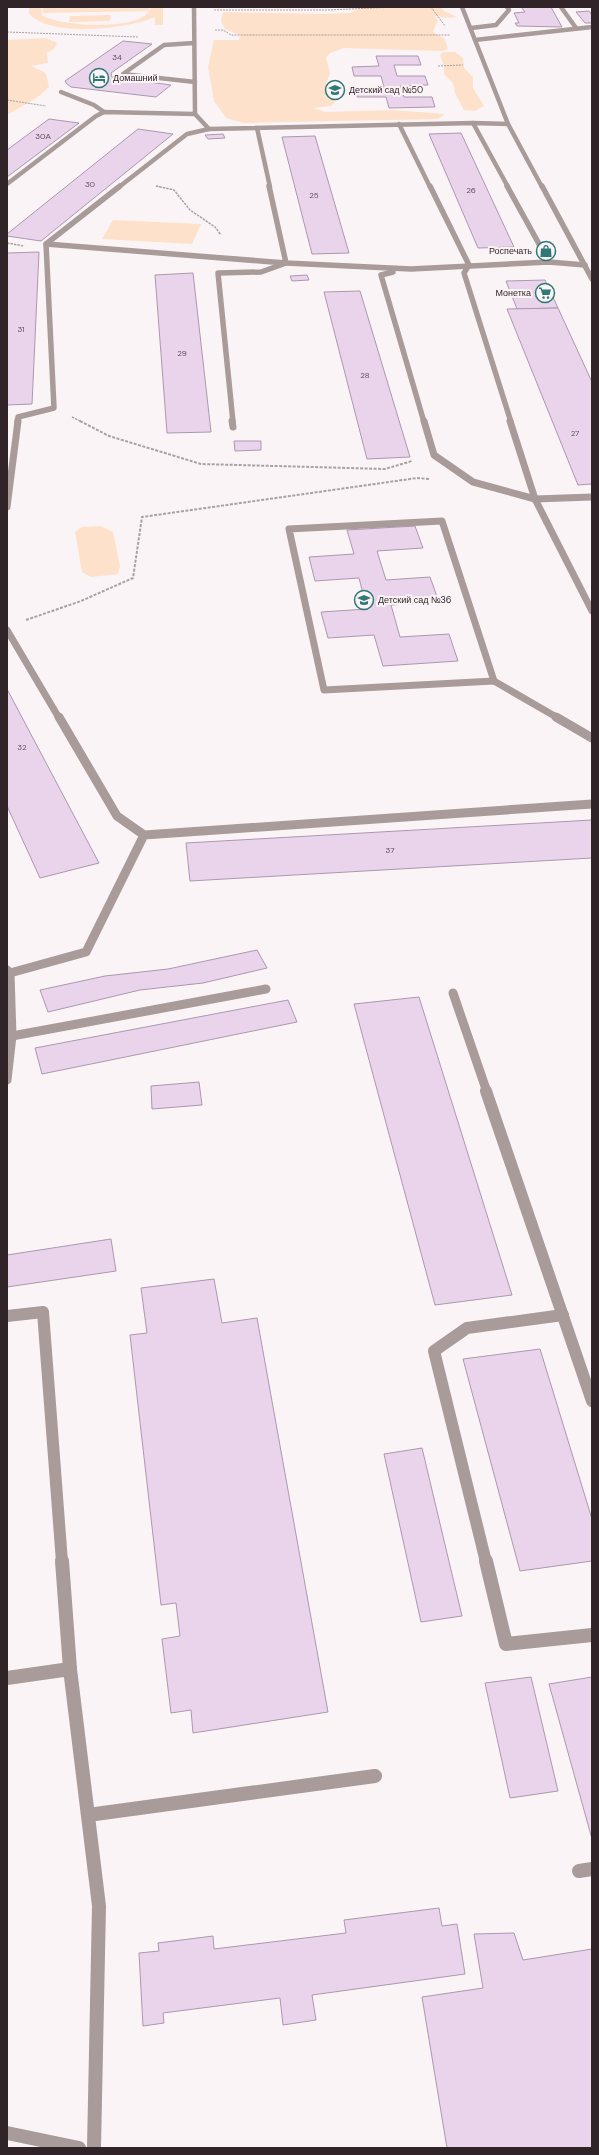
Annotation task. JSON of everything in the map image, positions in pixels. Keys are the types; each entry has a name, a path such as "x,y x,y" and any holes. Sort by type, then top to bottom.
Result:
{"street":[{"path":"462,7 508,124 592,279"},
{"path":"471,28 496,25 509,10 507,7"},
{"path":"561,7 576,28"},
{"path":"194,9 195,114 209,129"},
{"path":"476,40 592,27"},
{"path":"194,43 164,45 123,74 195,82"},
{"path":"61,92 94,105 104,112"},
{"path":"7,184 96,116 104,112 195,114"},
{"path":"473,123 549,262"},
{"path":"7,508 18,417 54,408 46,244 187,134 209,129 399,124 508,124"},
{"path":"399,124 469,266"},
{"path":"257,128 286,263"},
{"path":"46,244 232,257 286,263 411,269 549,262 585,265"},
{"path":"233,427 218,273 260,272 286,263"},
{"path":"469,266 464,273 535,499 592,611"},
{"path":"411,269 381,274 434,455 473,482 535,499 592,497"},
{"path":"494,681 442,521 289,529 324,690 494,681 592,738"},
{"path":"7,630 118,816 144,835 592,804"},
{"path":"7,1080 12,1036 8,971 86,952 144,835"},
{"path":"12,1036 266,989"},
{"path":"454,993 592,1401"},
{"path":"7,1316 43,1312 70,1669 99,1906 94,2148"},
{"path":"563,1315 467,1328 434,1351 506,1644 592,1635"},
{"path":"7,1678 70,1669"},
{"path":"88,1815 375,1776"},
{"path":"7,2134 79,2148"}],"path":[{"path":"194,9 397,7"},
{"path":"194,30 223,30 231,35 474,35"},
{"path":"7,32 144,37"},
{"path":"438,66 463,65"},
{"path":"129,180 174,190 190,210 215,227 228,245 232,257"},
{"path":"54,408 109,436 201,464 385,469 434,455"},
{"path":"22,622 81,601 133,578 142,517 417,478 431,479"}],"shaded area":[{"path":"29,7 41,7 42,15 51,19 101,25 119,24 134,20 146,15 151,7 163,7 163,25 155,25 155,17 127,25 109,28 89,29 52,26 38,21 29,13"},
{"path":"43,7 149,7 149,11 43,13"},
{"path":"364,7 445,7 442,8 444,11 457,17 451,18 434,16 438,20 433,32 445,39 448,49 443,51 344,48 330,53 326,58 330,73 326,84 334,94 335,102 331,106 314,108 325,112 393,110 445,114 438,119 243,123 226,118 214,101 208,67 214,40 239,40 240,35 225,29 221,21 223,12 324,14 349,13"},
{"path":"111,15 110,21 69,22 70,16"},
{"path":"46,38 57,43 54,49 47,53 48,63 31,66 46,73 49,87 38,97 7,115 7,40"},
{"path":"443,52 455,52 463,58 464,68 473,77 473,88 484,106 475,111 464,110 455,93 453,83 444,74 444,66 440,55"},
{"path":"113,220 201,224 192,244 102,239"},
{"path":"101,526 113,532 120,566 118,574 91,577 82,572 75,532 82,527"}],"building":[{"path":"521,7 551,7 562,27 517,26 515,23 519,23 514,13 525,12"},
{"path":"589,11 592,15 592,23 585,23 576,12"},
{"path":"123,41 152,44 111,73 112,77 171,85 156,97 71,87 67,84 65,81"},
{"path":"376,56 418,56 421,65 394,65 397,76 425,76 428,85 400,86 404,97 432,97 435,107 389,108 386,97 357,97 355,87 384,87 381,76 354,76 352,67 379,66"},
{"path":"49,119 79,123 7,177 7,150"},
{"path":"138,129 173,134 41,241 7,236 7,234"},
{"path":"461,133 514,247 478,248 429,134"},
{"path":"223,134 225,138 208,139 205,135"},
{"path":"315,136 349,253 312,254 282,137"},
{"name":"Роспечать","path":"538,249 552,249 555,253 540,254"},
{"path":"39,252 32,404 7,405 7,253"},
{"path":"193,273 211,432 167,433 155,275"},
{"path":"307,275 309,280 292,281 290,276"},
{"path":"545,280 558,308 517,309 506,281"},
{"path":"360,291 410,457 367,459 324,292"},
{"path":"558,308 592,382 592,484 578,485 507,309"},
{"path":"234,441 261,441 261,450 235,451"},
{"path":"415,526 423,548 377,551 386,580 430,577 439,602 391,605 400,637 449,634 458,661 383,666 374,635 328,638 321,612 367,609 359,578 315,581 309,557 354,554 347,530"},
{"path":"7,689 99,863 40,878 7,806"},
{"path":"592,820 592,858 190,881 186,843"},
{"path":"257,950 267,968 203,983 140,990 48,1012 40,990 105,976 168,969"},
{"path":"419,997 512,1295 435,1305 354,1004"},
{"path":"288,1000 297,1022 42,1074 35,1048"},
{"path":"199,1082 202,1105 152,1109 151,1086"},
{"path":"111,1239 116,1271 7,1287 7,1255"},
{"path":"214,1279 222,1323 257,1318 328,1712 193,1733 191,1710 171,1713 162,1639 180,1636 176,1603 161,1605 130,1335 147,1333 141,1288"},
{"path":"540,1349 592,1519 592,1561 520,1571 463,1359"},
{"path":"422,1448 462,1616 421,1622 384,1454"},
{"path":"531,1677 558,1791 510,1798 485,1683"},
{"path":"592,1677 592,1839 549,1684"},
{"path":"439,1908 442,1926 457,1924 465,1974 312,1995 316,2020 283,2025 280,1998 163,2013 164,2023 143,2026 139,1953 159,1951 158,1943 213,1936 214,1949 346,1933 344,1920"},
{"path":"514,1933 523,1960 592,1949 592,2148 447,2148 422,1997 483,1988 474,1934"}],"place":[{"name":"Домашний","path":"99,78"},
{"name":"Детский сад №50","path":"335,90"},
{"name":"Роспечать","path":"546,251"},
{"name":"Монетка","path":"545,293"},
{"name":"Детский сад №36","path":"364,600"}]}
